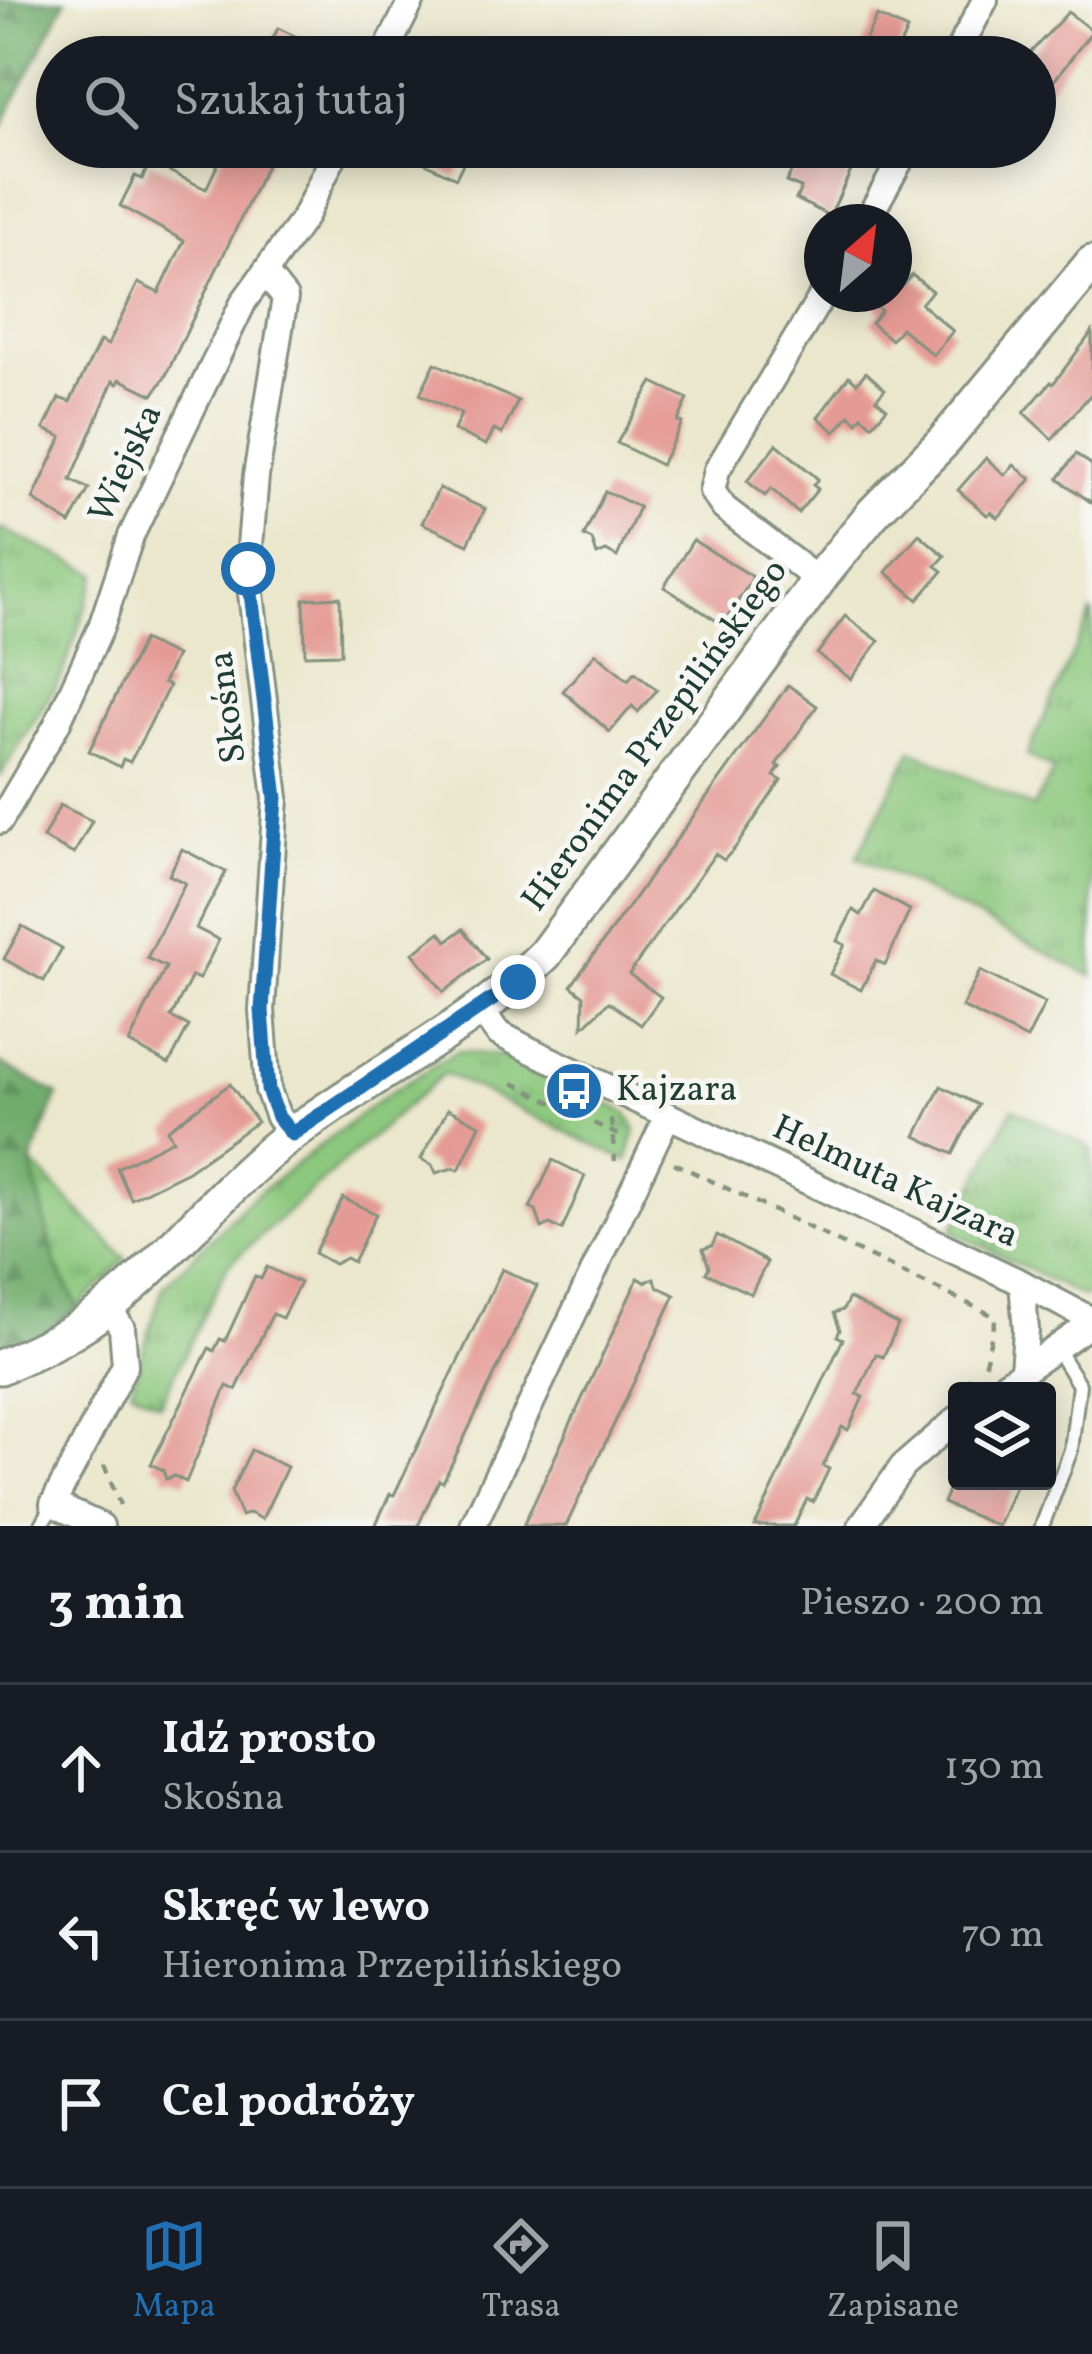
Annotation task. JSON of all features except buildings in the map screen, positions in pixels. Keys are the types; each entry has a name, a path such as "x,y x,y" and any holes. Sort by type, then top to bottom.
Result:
{"street":[{"path":"394,36 412,0"},
{"path":"966,36 985,0"},
{"name":"Wiejska","path":"0,821 56,726 100,627 130,536 244,301 304,218 328,168"},
{"path":"876,204 896,168"},
{"name":"Hieronima Przepilińskiego","path":"0,1367 53,1343 108,1307 292,1134 480,1009 545,955 818,580 874,512 944,441 1092,263"},
{"name":"Skośna","path":"266,274 285,298 256,476 248,569 276,798 262,1010 268,1090 278,1117 292,1134"},
{"path":"812,312 717,470 712,491 724,508 818,580"},
{"name":"Helmuta Kajzara","path":"480,1009 498,1033 1022,1282 1092,1322"},
{"path":"472,1526 667,1117"},
{"path":"1022,1282 1023,1371"},
{"path":"100,1526 47,1515 124,1366 122,1328 108,1307"},
{"path":"1008,1382 1092,1322"},
{"path":"861,1526 948,1412"}],"lane":[{"path":"1042,1526 1071,1450 1079,1385 1056,1348"}],"path":[{"path":"538,1096 548,1079"},
{"path":"513,1083 996,1317 984,1368 973,1382"},
{"path":"610,1109 616,1167"},
{"path":"99,1453 126,1521"}],"green space":[{"path":"0,0 66,0 48,36 36,36 36,59 0,129"},
{"path":"0,528 97,574 62,676 0,776"},
{"path":"1092,611 1092,976 857,856 912,750 1033,808 1054,770 1027,755"},
{"path":"457,1051 520,1058 627,1113 636,1130 627,1161 444,1073 228,1265 160,1404 131,1389 163,1287 248,1201 382,1098"},
{"path":"0,1063 58,1095 31,1162 56,1265 78,1307 43,1334 0,1355"},
{"path":"1013,1108 1092,1149 1092,1292 1083,1297 952,1231"},
{"path":"31,1162 126,1259 78,1307 56,1265"}],"place":[{"name":"Kajzara","path":"574,1091"}],"route":[{"path":"248,569 276,798 262,1010 268,1090 278,1117 292,1134 518,982"}]}
